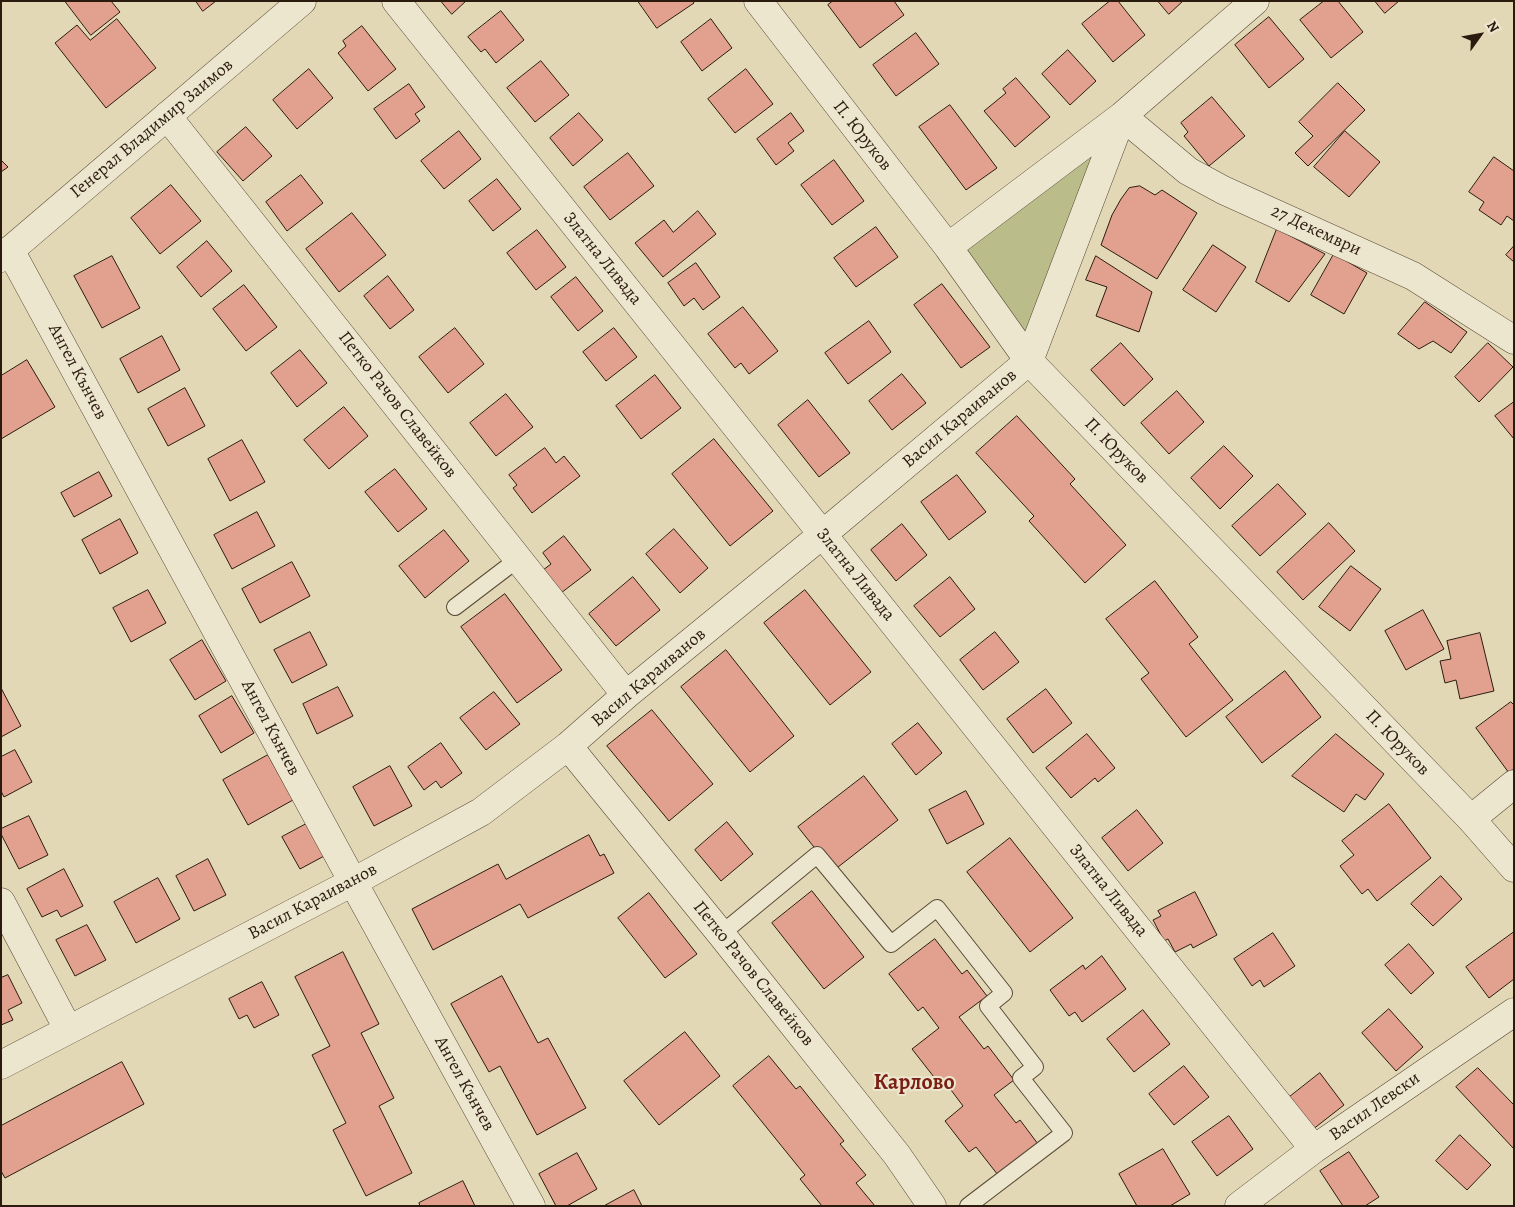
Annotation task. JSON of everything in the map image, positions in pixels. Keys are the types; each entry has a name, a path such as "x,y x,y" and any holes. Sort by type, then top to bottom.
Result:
{"street":[{"name":"Генерал Владимир Заимов","path":"6,254 302,1"},
{"name":"Златна Ливада","path":"396,1 1314,1149"},
{"name":"П. Юруков","path":"758,1 948,247 1029,361 1471,819 1514,868"},
{"name":"Васил Караиванов","path":"948,247 1122,116 1255,1"},
{"name":"Петко Рачов Славейков","path":"167,116 626,695"},
{"name":"Васил Караиванов","path":"1,1065 353,882 481,812 568,746 626,695 823,534 1029,361 1122,116"},
{"name":"27 Декември","path":"1122,116 1188,171 1224,190 1413,276 1514,340"},
{"name":"Ангел Кънчев","path":"6,254 531,1206"},
{"name":"Петко Рачов Славейков","path":"568,746 722,934 897,1155 932,1206"},
{"path":"1471,819 1514,784"},
{"path":"1,902 68,1029"},
{"name":"Васил Левски","path":"1239,1206 1314,1149 1514,1012"}],"lane":[{"path":"455,607 518,559"},
{"path":"722,934 817,855 891,944 937,908 1004,993 988,1006 1035,1068 1021,1078 1064,1132 968,1206"}],"green space":[{"path":"1122,116 1029,361 948,247"}],"building":[{"path":"65,1 111,1 120,12 91,35"},
{"path":"196,1 216,1 203,11"},
{"path":"441,1 466,1 452,14"},
{"path":"638,1 693,1 694,3 657,28"},
{"path":"833,1 894,1 904,15 860,48 828,5"},
{"path":"1110,1 1118,1 1145,35 1113,62 1082,24"},
{"path":"1158,1 1183,1 1169,14"},
{"path":"1324,1 1338,1 1363,32 1331,58 1300,20"},
{"path":"1375,1 1399,1 1385,13"},
{"path":"501,11 524,40 496,63 485,49 481,52 468,37"},
{"path":"1269,17 1304,59 1269,88 1235,45"},
{"path":"117,19 156,68 106,108 55,43 77,25 90,40"},
{"path":"711,19 732,48 702,71 681,42"},
{"path":"362,26 396,69 368,91 338,53 346,46 343,41"},
{"path":"916,33 939,64 896,96 873,65"},
{"path":"1068,50 1096,81 1070,105 1042,74"},
{"path":"541,61 569,95 535,122 507,88"},
{"path":"309,69 333,98 297,129 273,100"},
{"path":"746,69 773,104 735,133 708,99"},
{"path":"1016,78 1050,117 1015,147 984,111 1006,93 1003,89"},
{"path":"1338,83 1365,110 1308,166 1295,153 1313,136 1299,122"},
{"path":"409,84 425,107 415,114 420,121 396,139 374,109"},
{"path":"1212,97 1245,136 1209,166 1184,136 1188,132 1181,123"},
{"path":"950,105 997,168 966,190 919,127"},
{"path":"579,113 603,140 573,166 550,138"},
{"path":"791,113 804,131 788,143 794,151 776,165 757,139"},
{"path":"246,127 272,156 243,181 217,152"},
{"path":"459,131 481,159 444,189 421,161"},
{"path":"1345,131 1380,162 1349,197 1314,167"},
{"path":"628,153 654,186 610,220 584,187"},
{"path":"1494,157 1514,171 1514,221 1507,216 1501,225 1479,210 1484,202 1469,192"},
{"path":"1,160 8,167 1,172"},
{"path":"834,160 864,201 832,225 801,185"},
{"path":"301,175 323,203 287,231 266,202"},
{"path":"497,179 521,209 493,231 469,201"},
{"path":"171,185 201,221 160,254 131,218"},
{"path":"1140,186 1155,195 1162,190 1197,213 1157,279 1101,245 1112,215 1121,199 1129,188"},
{"path":"698,211 716,234 663,277 635,243 664,220 673,232"},
{"path":"352,213 386,255 339,292 306,249"},
{"path":"876,227 898,257 856,287 834,258"},
{"path":"1277,229 1325,254 1289,302 1256,282"},
{"path":"537,230 566,267 536,290 507,253"},
{"path":"207,241 232,271 201,297 177,267"},
{"path":"1213,245 1246,267 1216,312 1183,290"},
{"path":"1514,246 1514,262 1506,255"},
{"path":"1334,254 1367,273 1344,314 1311,295"},
{"path":"112,256 140,308 102,328 74,276"},
{"path":"1096,256 1152,292 1139,332 1096,316 1107,287 1086,280"},
{"path":"696,263 720,297 703,310 694,298 684,306 668,283"},
{"path":"388,276 414,310 390,329 364,296"},
{"path":"576,277 603,311 578,331 551,297"},
{"path":"942,284 990,347 961,368 914,305"},
{"path":"244,285 277,327 246,351 213,309"},
{"path":"1425,302 1467,332 1451,353 1433,341 1419,349 1398,334"},
{"path":"743,307 778,351 749,374 741,363 735,368 708,334"},
{"path":"869,321 891,352 848,384 825,353"},
{"path":"455,328 484,364 448,393 419,357"},
{"path":"614,328 637,357 606,381 583,352"},
{"path":"162,336 180,370 138,393 120,359"},
{"path":"1121,343 1153,379 1124,406 1091,370"},
{"path":"1488,343 1513,367 1479,402 1455,377"},
{"path":"300,350 327,383 297,407 271,373"},
{"path":"27,360 55,407 1,439 1,376"},
{"path":"902,374 926,403 892,430 869,401"},
{"path":"655,375 681,408 641,439 616,406"},
{"path":"185,388 205,426 168,446 148,409"},
{"path":"1177,391 1204,422 1169,454 1141,423"},
{"path":"506,394 533,427 496,456 470,423"},
{"path":"808,400 850,453 819,477 778,425"},
{"path":"1514,402 1514,439 1495,416"},
{"path":"344,407 368,436 329,469 304,440"},
{"path":"1017,416 1075,479 1070,484 1126,545 1085,583 1029,521 1034,516 976,453"},
{"path":"714,439 773,511 730,546 672,474"},
{"path":"242,440 265,482 230,501 208,459"},
{"path":"1224,446 1253,476 1220,509 1191,478"},
{"path":"545,448 556,463 564,456 580,476 532,513 513,488 517,485 509,475"},
{"path":"395,469 427,509 398,532 365,492"},
{"path":"99,472 112,496 74,517 61,493"},
{"path":"957,475 986,512 949,540 921,502"},
{"path":"1278,484 1306,514 1260,556 1232,526"},
{"path":"257,512 275,546 232,569 214,535"},
{"path":"120,519 138,553 100,574 82,540"},
{"path":"1329,523 1355,551 1303,600 1277,572"},
{"path":"902,524 927,555 896,581 871,550"},
{"path":"674,529 708,568 680,593 646,554"},
{"path":"444,530 469,561 425,598 399,566"},
{"path":"564,536 591,570 561,593 543,570 551,564 543,553"},
{"path":"292,562 310,596 260,623 242,589"},
{"path":"1351,566 1381,589 1350,631 1319,607"},
{"path":"633,577 660,610 616,646 589,614"},
{"path":"950,577 975,609 940,637 914,606"},
{"path":"1155,581 1198,637 1189,644 1233,700 1186,737 1141,679 1149,673 1106,619"},
{"path":"148,590 166,623 131,642 113,608"},
{"path":"805,590 871,672 830,705 764,623"},
{"path":"505,594 562,670 517,703 461,627"},
{"path":"1423,610 1444,649 1406,670 1385,631"},
{"path":"310,632 327,665 292,683 274,650"},
{"path":"995,632 1019,662 983,690 960,660"},
{"path":"1480,633 1494,691 1460,699 1456,680 1445,683 1440,661 1451,659 1447,641"},
{"path":"202,640 226,681 195,700 170,660"},
{"path":"726,650 794,736 750,772 681,687"},
{"path":"1285,671 1321,717 1262,763 1226,717"},
{"path":"338,687 353,716 317,734 303,704"},
{"path":"1,688 21,726 1,737"},
{"path":"1046,689 1072,723 1033,753 1007,719"},
{"path":"494,692 520,724 486,750 460,718"},
{"path":"232,696 254,733 221,753 199,716"},
{"path":"1511,702 1514,705 1514,769 1509,773 1476,728"},
{"path":"652,710 713,784 669,821 607,746"},
{"path":"918,723 942,753 916,775 892,744"},
{"path":"1087,734 1115,768 1098,782 1095,778 1071,798 1046,768"},
{"path":"1336,734 1384,774 1365,800 1356,794 1344,812 1292,776"},
{"path":"441,743 462,773 441,788 436,781 424,790 408,767"},
{"path":"15,750 32,782 4,797 1,791 1,757"},
{"path":"268,755 293,800 248,825 223,780"},
{"path":"390,766 412,806 374,826 353,787"},
{"path":"864,776 898,820 833,871 798,827"},
{"path":"966,791 984,824 947,844 929,810"},
{"path":"1389,804 1431,858 1377,901 1368,889 1362,894 1340,866 1354,855 1342,841"},
{"path":"1137,810 1163,843 1128,871 1102,838"},
{"path":"29,816 48,855 19,869 1,834 1,829"},
{"path":"727,822 753,854 721,881 695,850"},
{"path":"308,823 326,855 300,869 282,837"},
{"path":"589,835 600,856 604,854 614,873 528,918 520,904 433,950 412,909 498,864 506,879"},
{"path":"1010,838 1073,918 1030,952 967,872"},
{"path":"208,859 226,895 194,911 176,876"},
{"path":"64,869 83,906 61,917 57,910 42,917 27,889"},
{"path":"1441,876 1462,899 1433,926 1411,904"},
{"path":"158,878 180,919 136,943 114,902"},
{"path":"812,891 864,957 824,989 772,923"},
{"path":"1195,892 1217,935 1193,948 1191,944 1175,952 1168,939 1164,941 1153,920 1161,916 1158,911"},
{"path":"649,893 697,954 665,978 618,918"},
{"path":"87,925 106,960 75,976 56,940"},
{"path":"1514,932 1514,979 1489,998 1466,967"},
{"path":"1273,933 1295,966 1264,987 1260,980 1252,986 1234,959"},
{"path":"935,939 962,974 967,970 987,996 959,1017 984,1049 988,1046 1014,1080 994,1095 1016,1123 1020,1120 1038,1144 998,1175 976,1147 969,1152 945,1121 963,1106 945,1082 941,1086 912,1049 939,1028 923,1007 918,1011 889,974"},
{"path":"1409,944 1434,973 1411,994 1385,965"},
{"path":"343,952 379,1024 361,1033 394,1098 379,1106 412,1173 366,1196 333,1130 346,1123 312,1055 330,1046 295,977"},
{"path":"1102,956 1126,989 1082,1022 1075,1012 1069,1016 1050,990 1083,965 1085,969"},
{"path":"8,975 22,1003 8,1010 13,1020 1,1025 1,978"},
{"path":"502,976 538,1043 548,1038 586,1108 537,1135 500,1066 489,1072 451,1004"},
{"path":"262,982 279,1015 254,1028 247,1015 239,1019 229,999"},
{"path":"1389,1009 1423,1047 1396,1071 1362,1033"},
{"path":"1143,1010 1170,1044 1134,1072 1107,1039"},
{"path":"685,1032 720,1076 659,1125 624,1081"},
{"path":"769,1056 796,1089 800,1086 844,1141 840,1144 866,1175 856,1183 875,1206 822,1206 800,1179 805,1175 733,1086"},
{"path":"122,1062 144,1104 5,1178 1,1171 1,1126"},
{"path":"1184,1066 1209,1097 1174,1125 1149,1094"},
{"path":"1478,1068 1514,1105 1514,1149 1456,1087"},
{"path":"1320,1073 1344,1105 1312,1130 1287,1099"},
{"path":"1229,1116 1253,1149 1217,1176 1192,1142"},
{"path":"1460,1135 1491,1165 1467,1190 1436,1161"},
{"path":"1163,1149 1190,1194 1170,1206 1137,1206 1119,1174"},
{"path":"1349,1152 1379,1197 1365,1206 1343,1206 1320,1171"},
{"path":"577,1153 597,1189 567,1206 556,1206 539,1174"},
{"path":"463,1181 475,1206 420,1206 419,1203"},
{"path":"634,1190 642,1206 604,1206"}],"district":[{"name":"Карлово","path":"914,1084"}]}
